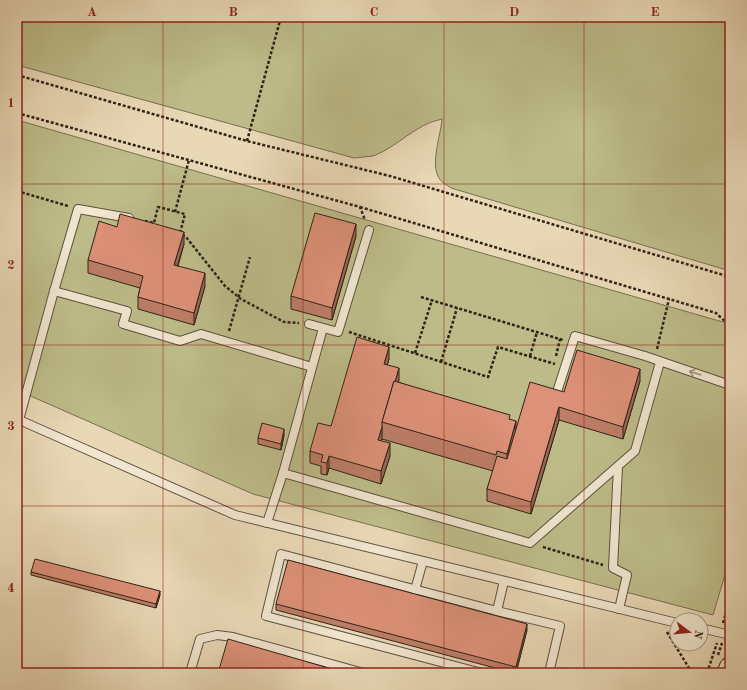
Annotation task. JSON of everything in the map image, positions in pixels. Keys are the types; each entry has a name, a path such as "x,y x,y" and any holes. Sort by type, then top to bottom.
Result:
{"street":[{"path":"728,673 730,668"}],"lane":[{"path":"144,221 78,208 18,420 236,515 669,621"},
{"path":"309,324 338,332 369,230"},
{"path":"54,291 127,311 123,324 180,341 201,334 312,367"},
{"path":"267,523 283,473 323,328"},
{"path":"556,395 575,336 730,385"},
{"path":"283,473 530,543 635,451 657,361"},
{"path":"618,467 613,568 626,575 619,609"},
{"path":"482,673 266,616 281,554 496,611 560,626 549,673"},
{"path":"415,590 423,561"},
{"path":"496,611 504,581"},
{"path":"709,630 730,635"},
{"path":"190,673 200,639 217,635 233,637 364,673"}],"path":[{"path":"247,141 281,17"},
{"path":"725,17 730,18"},
{"path":"17,75 247,141 390,176 730,277"},
{"path":"17,113 360,207 716,313 730,326"},
{"path":"175,212 189,160"},
{"path":"17,191 78,208"},
{"path":"144,221 154,223 158,207 185,214 179,234 186,237 225,286 239,297 284,322 309,324"},
{"path":"360,207 369,230"},
{"path":"226,341 250,257"},
{"path":"421,297 573,343"},
{"path":"657,361 669,299"},
{"path":"415,353 432,300"},
{"path":"441,362 457,308"},
{"path":"339,329 488,377 498,347 565,367"},
{"path":"530,356 537,332"},
{"path":"553,364 560,339"},
{"path":"530,543 613,568"},
{"path":"658,618 692,673"}],"shaded area":[{"path":"17,17 730,17 730,271 451,188 440,179 436,165 442,119 423,126 391,147 373,156 354,158 17,65"},
{"path":"17,120 730,324 730,558 713,615 709,614 709,612 702,612 253,494 17,390"}],"building":[{"path":"315,213 356,224 332,308 291,296"},
{"path":"120,214 184,232 174,265 205,273 194,313 138,297 143,276 88,260 99,221 117,227"},
{"path":"357,337 389,347 384,364 399,368 378,440 390,443 381,471 329,456 327,463 321,462 323,455 310,451 318,423 331,426"},
{"path":"577,350 640,369 623,427 559,407 531,502 487,489 497,456 507,459 530,382 564,392"},
{"path":"394,381 510,415 509,419 516,421 507,454 497,451 496,455 382,422"},
{"path":"262,423 284,429 281,444 258,438"},
{"path":"35,559 160,591 156,604 31,572"},
{"path":"288,560 527,624 516,667 276,604"},
{"path":"228,639 346,673 218,673"}]}
